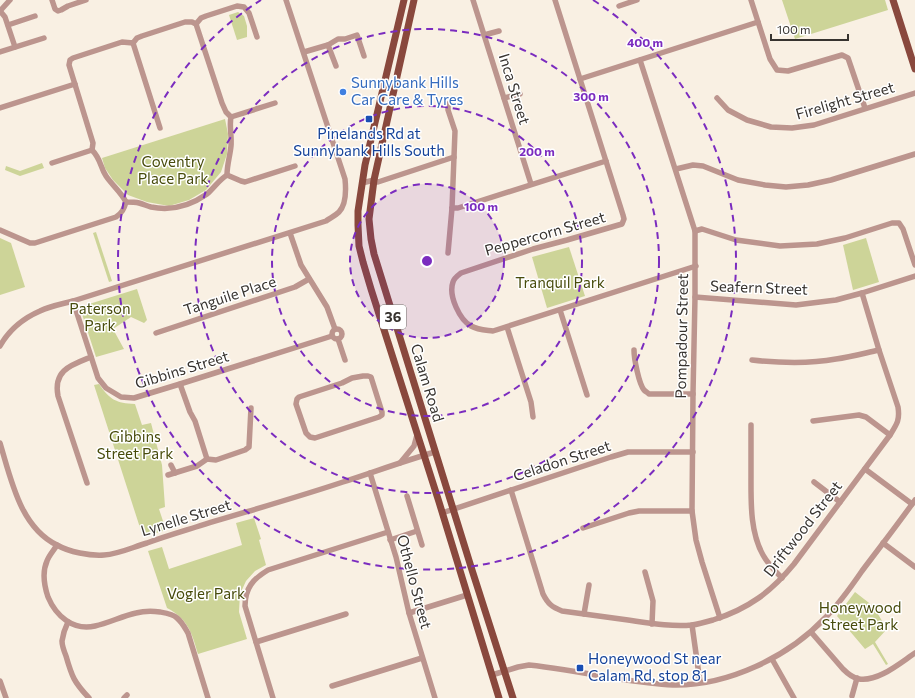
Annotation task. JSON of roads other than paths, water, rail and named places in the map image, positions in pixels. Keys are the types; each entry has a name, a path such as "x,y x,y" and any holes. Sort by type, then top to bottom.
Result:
{"main road":[{"name":"36","path":"362,183 404,0"},
{"name":"Calam Road","path":"414,0 374,180 369,219 371,239 374,254 435,452 513,698"},
{"path":"893,0 915,69"},
{"name":"Calam Road","path":"362,183 358,211 359,240 363,262 418,433 499,698"}],"street":[{"path":"10,0 0,11 5,17 15,47"},
{"path":"52,0 55,9 58,11 86,0"},
{"path":"0,346 4,339 19,324 40,311 326,222 339,212 344,205 346,187 344,178 286,0"},
{"name":"Inca Street","path":"473,0 531,184"},
{"name":"Peppercorn Street","path":"507,327 493,331 481,330 472,327 465,322 457,309 452,294 453,282 456,277 465,271 533,249 622,224 624,219 555,0"},
{"path":"619,6 637,0"},
{"path":"751,0 770,59 777,70 788,71 842,55 848,58 865,108"},
{"path":"196,24 201,18 206,16 237,6 244,7 249,13 257,37"},
{"path":"8,25 35,16"},
{"path":"133,43 137,38 185,22 192,22 196,24"},
{"path":"580,79 758,22"},
{"path":"196,24 222,103 230,117 231,144 227,175"},
{"path":"484,36 499,31"},
{"path":"304,52 328,45 338,39 345,39 357,35 364,56"},
{"path":"0,52 44,38"},
{"path":"0,230 30,243 35,243 116,218 121,213 126,202 123,196 105,175 96,155 92,150 93,143 69,65 70,60 73,58 122,42 133,43"},
{"path":"133,43 160,128"},
{"path":"328,45 336,66"},
{"name":"Pompadour Street","path":"640,60 695,231 696,266 692,511 696,540 720,618"},
{"path":"0,108 75,84"},
{"name":"Firelight Street","path":"717,98 728,110 747,120 771,127 792,128 814,125 915,93"},
{"path":"504,98 520,94"},
{"path":"230,117 275,103"},
{"path":"448,104 448,110 455,131 452,208 448,253"},
{"path":"52,163 92,150"},
{"path":"676,169 693,165 703,166 738,180 764,185 786,187 808,186 915,154"},
{"path":"362,183 374,180 378,182 454,157"},
{"path":"452,208 458,208 606,161"},
{"path":"227,175 245,182 295,166"},
{"path":"126,202 160,208 173,208 186,205 207,194 221,179 227,175"},
{"path":"695,231 702,229 736,240 780,246 818,244 845,238 892,223 899,223 903,229 915,265"},
{"path":"290,233 301,265 327,307 335,329"},
{"path":"533,418 531,402 507,327 696,266"},
{"name":"Seafern Street","path":"695,297 796,304 836,300 862,294 915,276"},
{"name":"Tanguile Place","path":"156,333 295,287 309,279"},
{"name":"Driftwood Street","path":"511,490 541,587 547,602 553,608 562,611 652,624 670,625 692,625 720,618 738,611 767,592 794,564 898,424 900,416 898,407 862,294"},
{"name":"Gibbins Street","path":"73,301 98,378 106,388 121,397 134,398 332,336"},
{"path":"560,310 587,395"},
{"path":"335,329 332,332 332,336 338,339 345,360"},
{"path":"335,329 339,329 342,335 338,339"},
{"path":"634,350 634,359 645,392 649,394 693,394"},
{"path":"752,360 803,362 836,359 879,350"},
{"path":"87,483 57,389 58,380 63,371 72,364 91,358"},
{"path":"363,376 371,377 382,415 379,418 322,436 315,438 310,437 306,433 296,404 297,399 299,397 342,384 352,378 363,376"},
{"path":"180,384 190,412 195,421 207,459"},
{"path":"168,475 197,466 207,459 216,460 246,450 249,447 251,408"},
{"path":"813,421 859,415 866,417 890,435"},
{"path":"751,425 751,506 753,525 757,542 762,554 782,578"},
{"path":"400,463 414,446 418,433"},
{"name":"Lynelle Street","path":"0,443 17,498 25,514 36,528 57,546 75,552 103,555 117,553 435,452"},
{"name":"Celadon Street","path":"442,513 628,452 692,452"},
{"path":"171,465 174,473"},
{"path":"492,675 529,665 651,683 676,685 715,680 733,675 772,659 811,632 826,618 914,502 865,468"},
{"name":"Othello Street","path":"370,473 396,557 409,613 435,698"},
{"path":"814,482 840,502"},
{"path":"407,496 422,546"},
{"path":"583,528 639,511 692,511"},
{"path":"390,540 417,531"},
{"path":"273,698 247,614 245,598 250,585 258,576 268,570 388,532"},
{"path":"883,543 915,567"},
{"path":"57,546 47,561 44,580 48,596 54,608 61,617 68,622 82,626 94,626 136,613 150,611 166,613 177,617 188,633 208,698"},
{"path":"645,572 653,601 652,624"},
{"path":"584,614 589,585"},
{"path":"409,613 468,595"},
{"path":"256,642 346,614"},
{"path":"68,622 64,632 62,645 69,670 76,684 89,698"},
{"path":"692,625 700,682"},
{"path":"811,632 843,669 857,678 874,678 915,653"},
{"path":"332,686 422,658"},
{"path":"772,659 794,698"},
{"path":"852,696 857,678"},
{"path":"0,681 6,698"}],"place":[{"name":"Sunnybank Hills Car Care & Tyres","path":"343,92"},
{"name":"Pinelands Rd at Sunnybank Hills South","path":"369,119"},
{"name":"Honeywood St near Calam Rd, stop 81","path":"580,668"}],"park label":[{"name":"Coventry Place Park","path":"173,170"},
{"name":"Tranquil Park","path":"560,283"},
{"name":"Paterson Park","path":"100,318"},
{"name":"Gibbins Street Park","path":"135,446"},
{"name":"Vogler Park","path":"206,594"},
{"name":"Honeywood Street Park","path":"860,616"}]}
